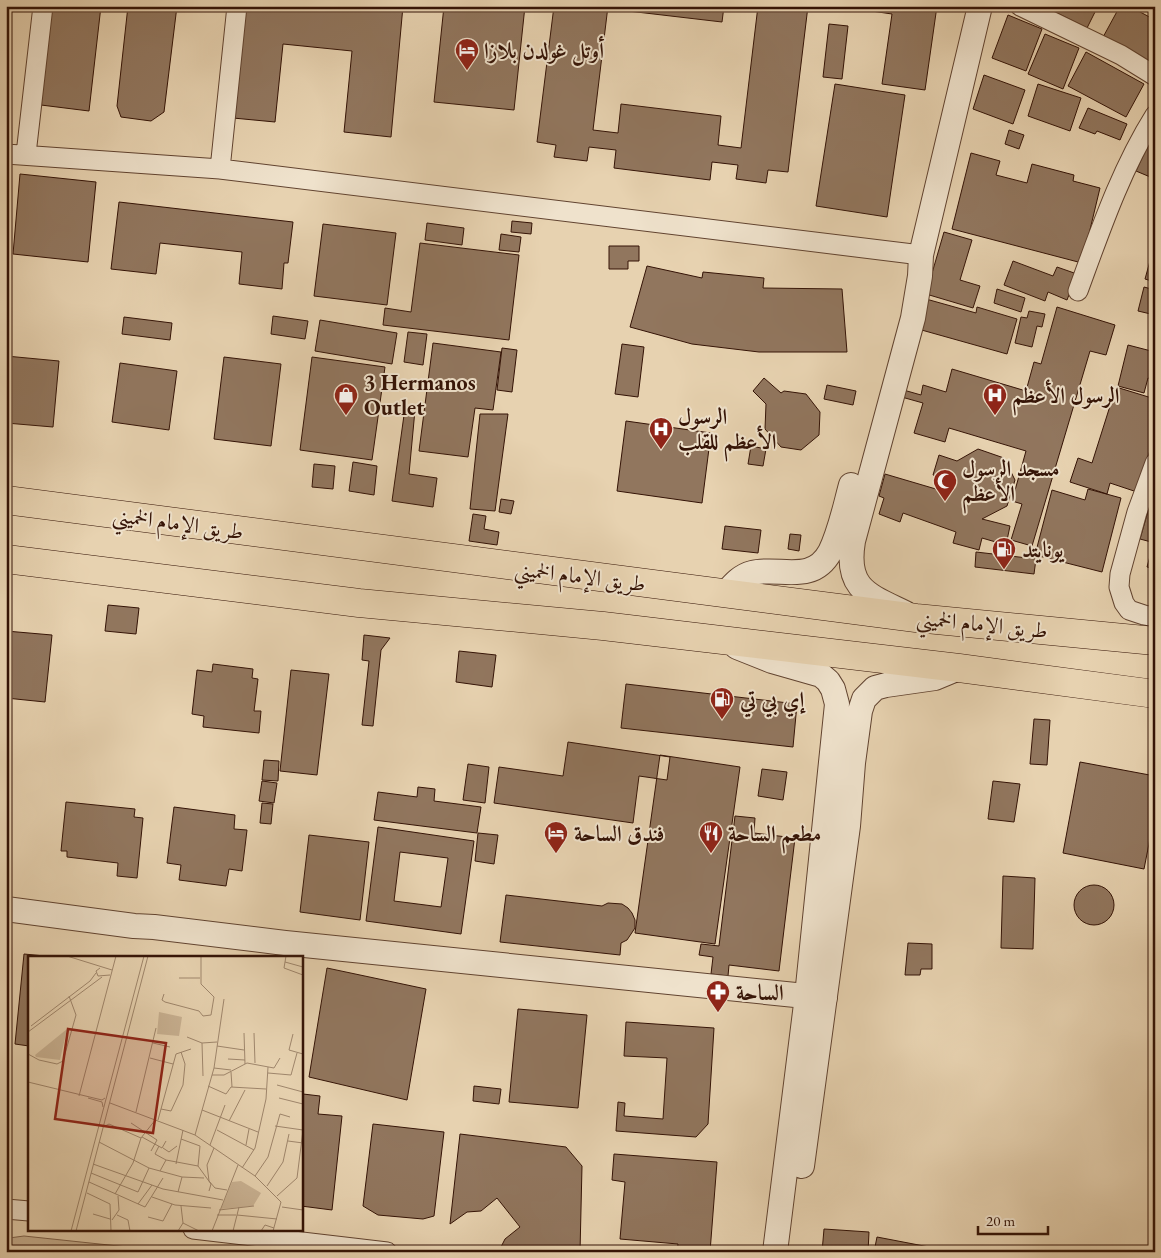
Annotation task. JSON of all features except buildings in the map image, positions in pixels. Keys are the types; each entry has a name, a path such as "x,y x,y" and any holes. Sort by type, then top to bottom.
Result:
{"highway":[{"name":"طريق الإمام الخميني","path":"6,500 916,618 1155,641"},
{"name":"طريق الإمام الخميني","path":"6,559 359,603 603,626 959,668 1155,694"}],"street":[{"path":"26,154 43,6"},
{"path":"220,169 237,6"},
{"path":"916,618 867,594 858,584 852,571 840,555 837,534 907,295 921,257 980,6"},
{"path":"1020,6 1121,55 1155,76"},
{"path":"1078,290 1112,201 1143,134 1155,115"},
{"path":"6,154 220,169 921,257"},
{"path":"1155,463 1137,512 1118,587 1129,610 1155,617"},
{"path":"725,594 738,580 752,573 800,573 840,555"},
{"path":"724,641 772,661 821,675 833,689 837,704 816,997 817,1044 792,1252"},
{"path":"775,1252 816,997 848,826 860,711 864,699 875,688 934,678 959,668"},
{"path":"6,909 285,943 816,997"},
{"path":"6,1209 28,1211"},
{"path":"201,1230 388,1252"}],"shaded area":[{"path":"24,1236 156,1250 157,1252 6,1252 6,1242 9,1238"}],"place":[{"name":"أوتل غولدن بلازا","path":"467,71"},
{"name":"3 Hermanos Outlet","path":"346,416"},
{"name":"الرسول الأعظم","path":"995,416"},
{"name":"الرسول الأعظم للقلب","path":"661,450"},
{"name":"مسجد الرسول الأعظم","path":"945,502"},
{"name":"يونايتد","path":"1004,570"},
{"name":"إي بي تي","path":"722,720"},
{"name":"فندق الساحة","path":"556,854"},
{"name":"مطعم الساحة","path":"711,854"},
{"name":"الساحة","path":"718,1013"}]}
